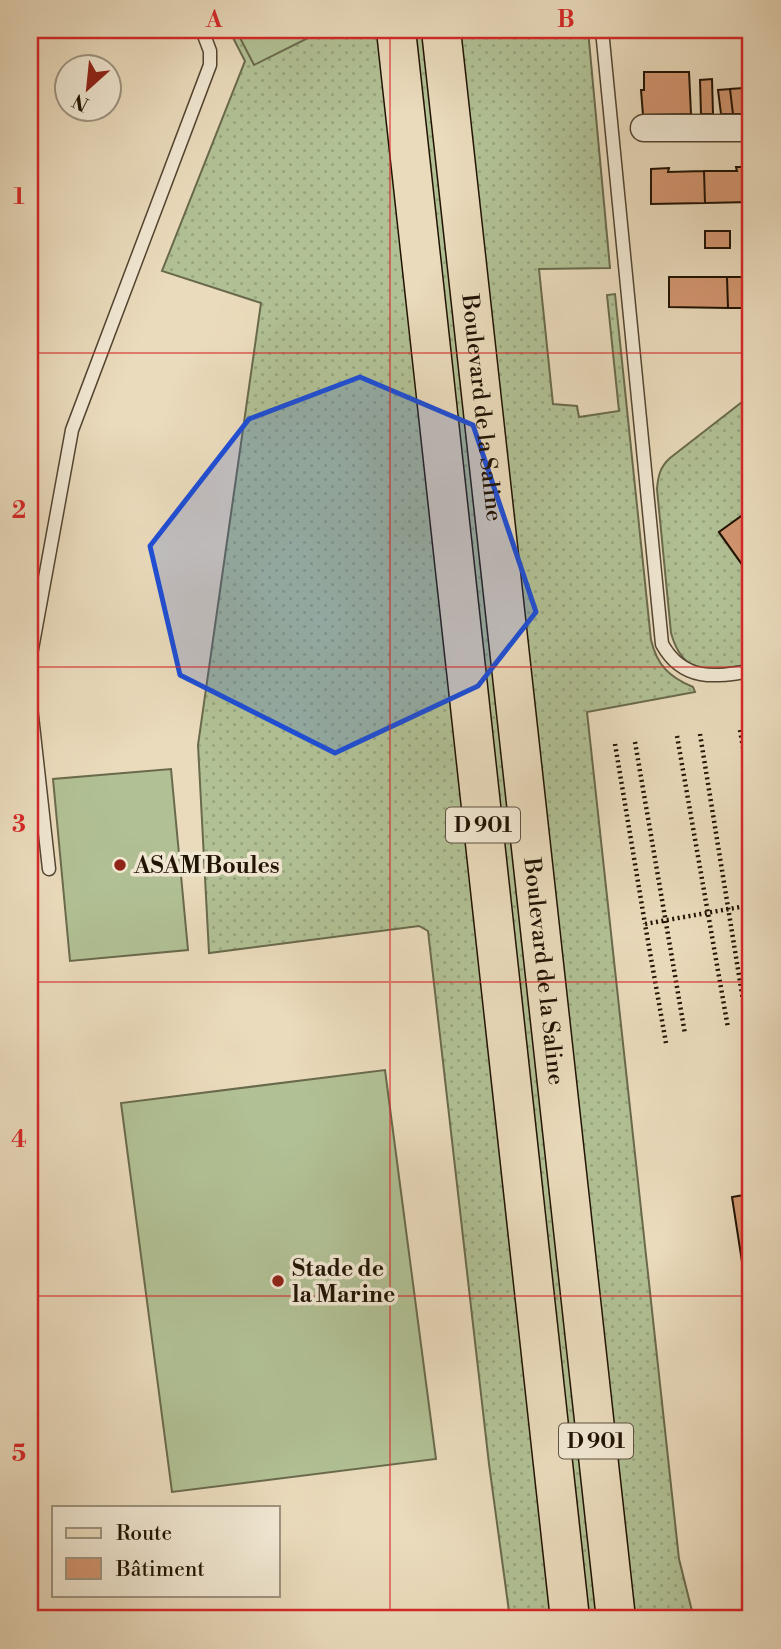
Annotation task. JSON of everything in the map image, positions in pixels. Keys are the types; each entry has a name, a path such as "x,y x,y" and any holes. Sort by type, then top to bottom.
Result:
{"main road":[{"name":"Boulevard de la Saline","path":"396,30 570,1619"},
{"name":"Boulevard de la Saline","path":"441,30 616,1619"}],"street":[{"path":"644,128 751,128"},
{"path":"608,1545 629,1619"}],"lane":[{"path":"30,660 72,430 210,65 210,51 202,30"},
{"path":"602,30 662,644 669,656 691,672 706,676 751,671"},
{"path":"30,698 49,869"},
{"path":"556,1619 562,1548"},
{"path":"745,1619 751,1602"}],"path":[{"path":"740,730 751,793"},
{"path":"700,734 747,1025"},
{"path":"677,736 728,1028"},
{"path":"635,742 685,1034"},
{"path":"615,744 666,1043"},
{"path":"645,924 751,905"}],"highlighted area":[{"path":"360,377 473,425 536,612 478,686 335,753 180,675 150,546 249,419"}],"green space":[{"path":"229,30 588,30 610,268 539,269 553,404 577,406 579,417 619,411 607,295 615,294 651,640 665,669 693,687 695,692 587,712 679,1559 694,1619 510,1619 489,1464 428,931 419,926 209,953 198,745 261,303 162,271 245,61"},
{"path":"236,30 324,30 254,65"},
{"path":"751,395 751,509 719,533 751,577 751,664 702,668 684,659 671,633 658,480 662,468 670,458"},
{"name":"ASAM Boules","path":"171,769 188,950 70,961 53,779"},
{"name":"Stade de la Marine","path":"385,1070 436,1459 172,1492 121,1103"}],"building":[{"path":"644,72 689,72 691,114 643,115 641,90 644,90"},
{"path":"712,79 713,114 701,114 700,80"},
{"path":"743,88 745,114 733,114 730,89"},
{"path":"743,88 751,88 751,114 745,114"},
{"path":"730,89 733,114 721,114 718,90"},
{"path":"736,167 751,167 751,202 705,203 704,171 737,171"},
{"path":"669,168 668,172 704,171 705,203 651,204 651,169"},
{"path":"705,231 730,231 730,248 705,248"},
{"path":"669,277 727,277 728,308 669,307"},
{"path":"727,277 743,277 743,308 728,308"},
{"path":"33,443 30,506 30,444"},
{"path":"751,509 751,577 719,532"},
{"path":"30,893 33,894 32,920 30,920"},
{"path":"750,1194 751,1200 751,1320 732,1197"}],"place":[{"name":"ASAM Boules","path":"120,865"},
{"name":"Stade de la Marine","path":"278,1281"}]}
